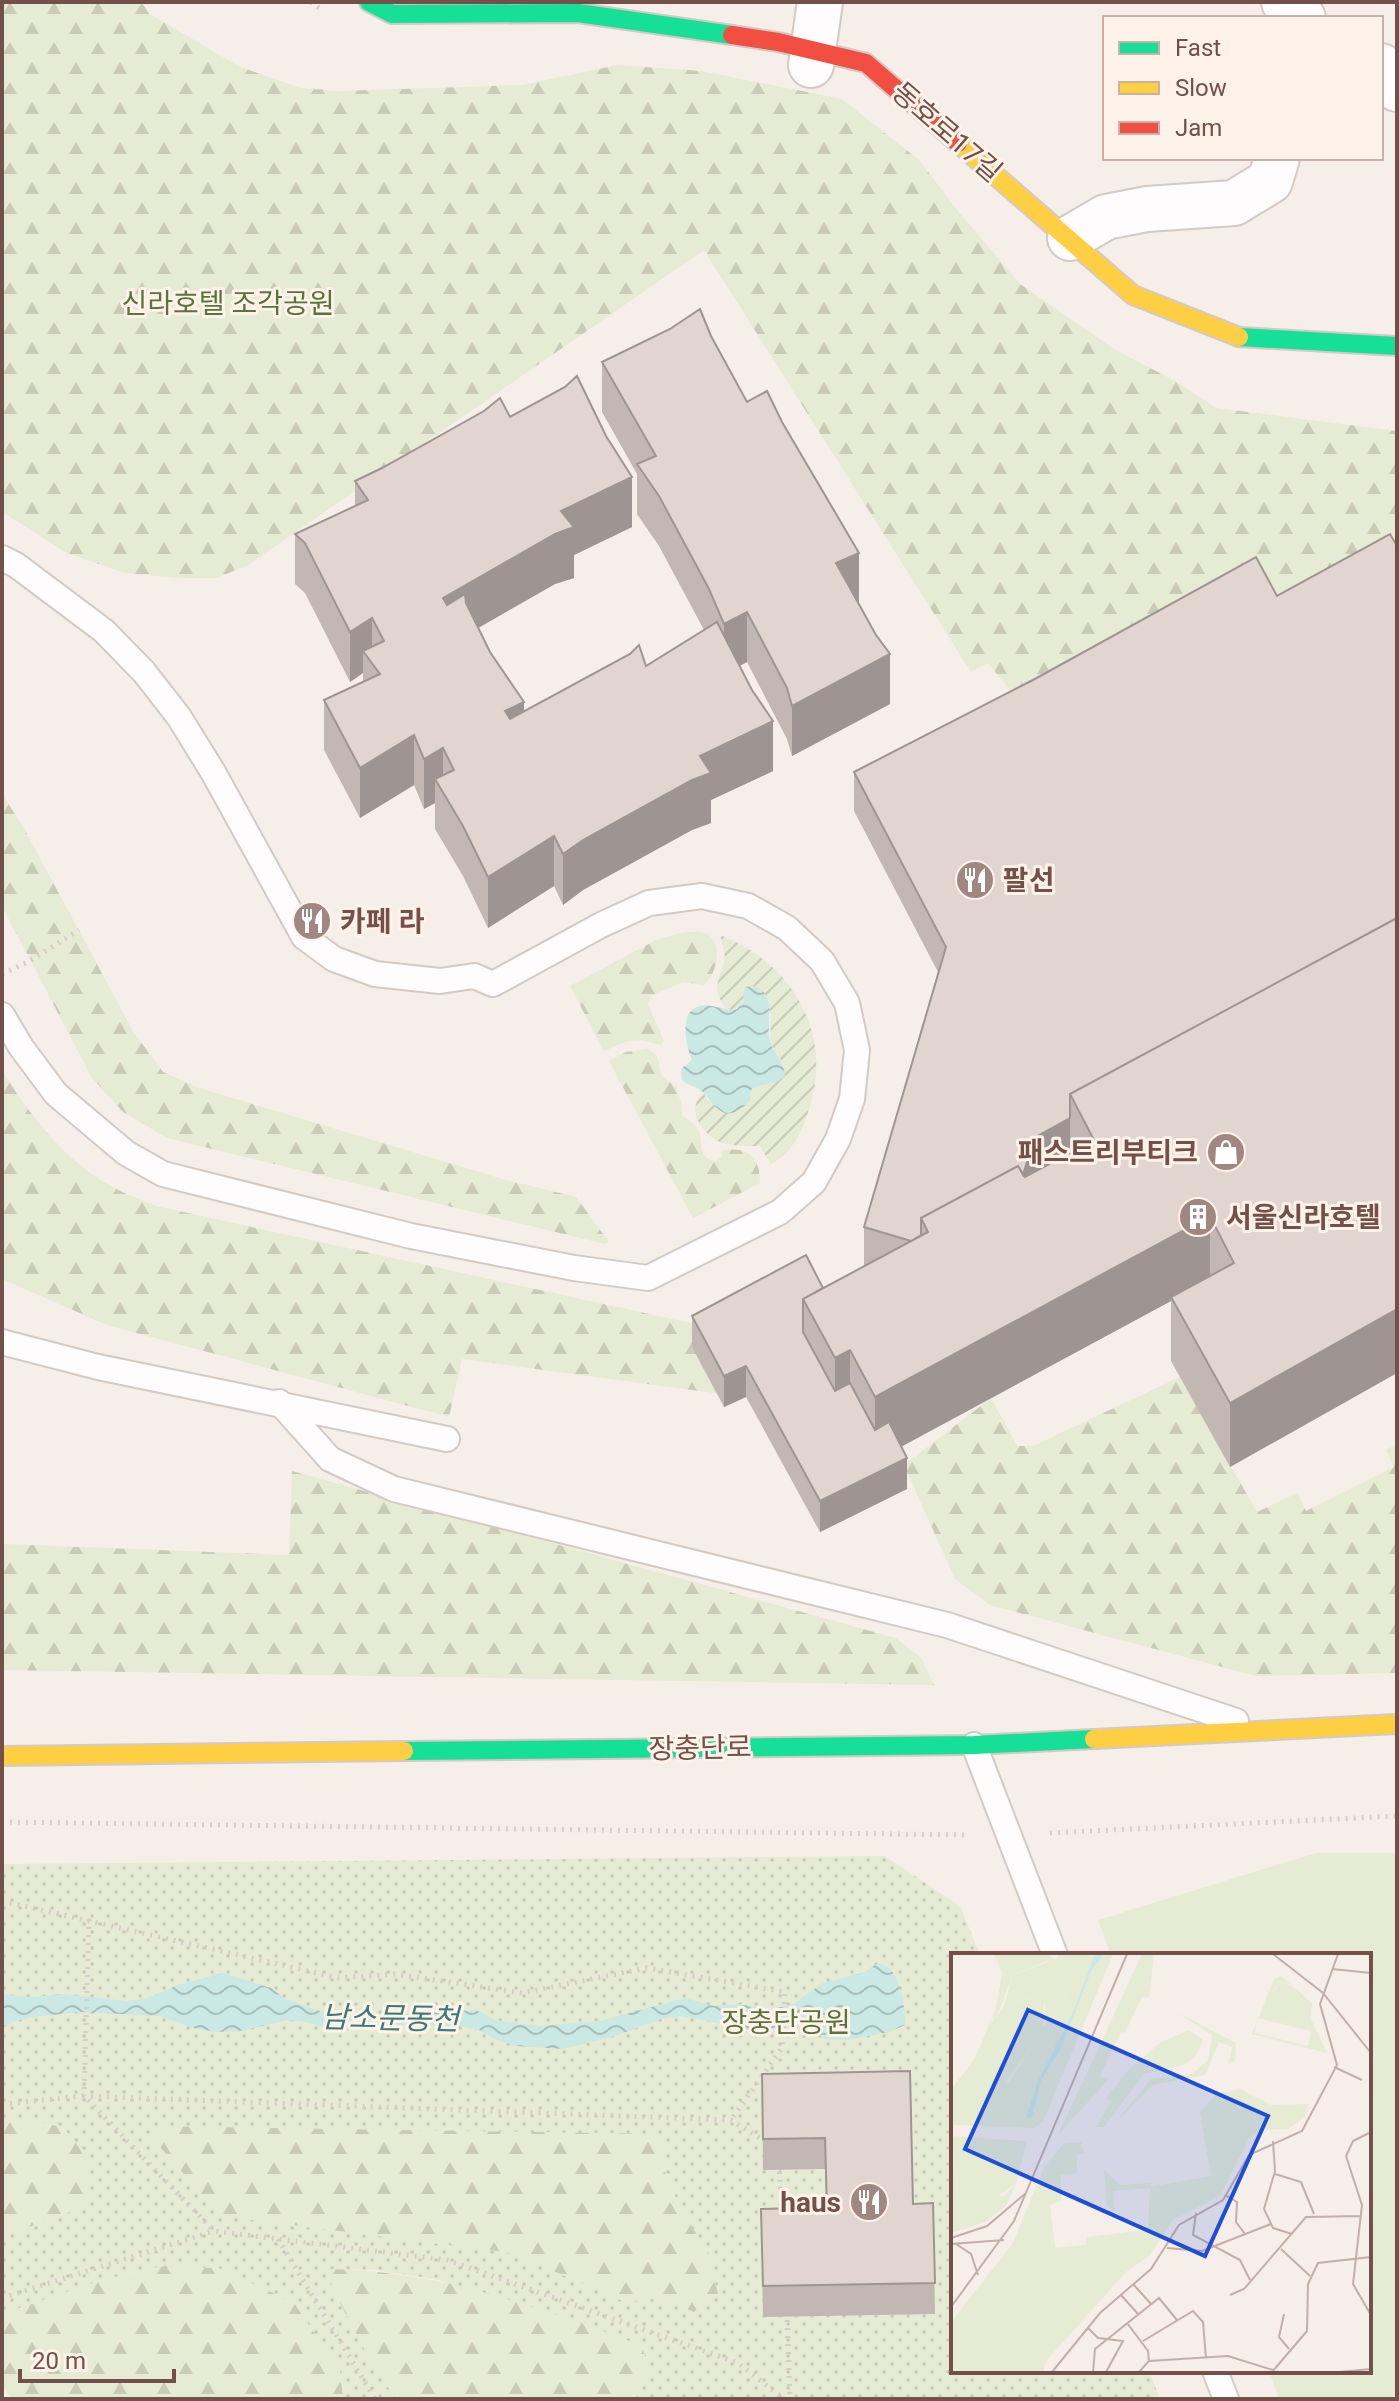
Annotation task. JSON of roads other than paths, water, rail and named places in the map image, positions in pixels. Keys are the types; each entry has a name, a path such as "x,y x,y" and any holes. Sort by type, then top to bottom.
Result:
{"main road":[{"name":"동호로17길","path":"369,2 392,14 578,13 778,42 812,58 866,63 1133,295 1237,337 1397,346"},
{"name":"장충단로","path":"2,1756 974,1745 1397,1724"}],"street":[{"path":"812,58 820,2"},
{"path":"1383,69 1397,89"},
{"path":"1070,238 1106,217 1147,209 1234,203 1270,181 1276,160"}],"lane":[{"path":"2,558 16,565 104,631 144,672 179,717 213,772 304,937 334,959 375,974 405,979 440,981 474,976 493,984 601,925 649,903 702,896 748,906 787,928 822,961 847,1003 857,1050 852,1099 838,1139 814,1182 780,1212 648,1278 574,1268 411,1236 163,1174 126,1153 56,1094 2,1015"},
{"path":"2,1342 98,1367 447,1439"},
{"path":"279,1402 330,1459 394,1489 947,1625 1269,1732"},
{"path":"974,1745 1054,1953"},
{"path":"1216,2373 1226,2399"}],"water":[{"path":"753,986 766,995 770,1041 785,1076 750,1091 750,1101 742,1108 724,1112 702,1091 682,1080 681,1069 692,1060 686,1024 688,1016 700,1006 737,1009 744,1001 746,987"},
{"name":"남소문동천","path":"878,1963 890,1969 897,1981 904,2004 905,2025 889,2032 847,2040 828,2039 797,2027 742,2028 682,2016 664,2018 615,2036 563,2049 516,2046 479,2030 458,2026 367,2025 338,2030 287,2020 240,2031 216,2032 193,2028 160,2016 81,2012 34,2017 2,2028 2,1994 30,1997 64,1994 127,2001 148,1998 178,1985 223,1973 271,1988 285,1999 331,2015 345,2017 366,2013 392,2015 476,2010 495,2020 539,2026 600,2021 685,1998 714,2006 739,2004 773,2009 793,2004 823,1983 863,1973"}],"place":[{"name":"팔선","path":"975,880"},
{"name":"카페 라","path":"312,921"},
{"name":"패스트리부티크","path":"1226,1152"},
{"name":"서울신라호텔","path":"1198,1217"},
{"name":"haus","path":"869,2202"}],"park label":[{"name":"신라호텔 조각공원","path":"228,303"},
{"name":"장충단공원","path":"786,2022"}]}
